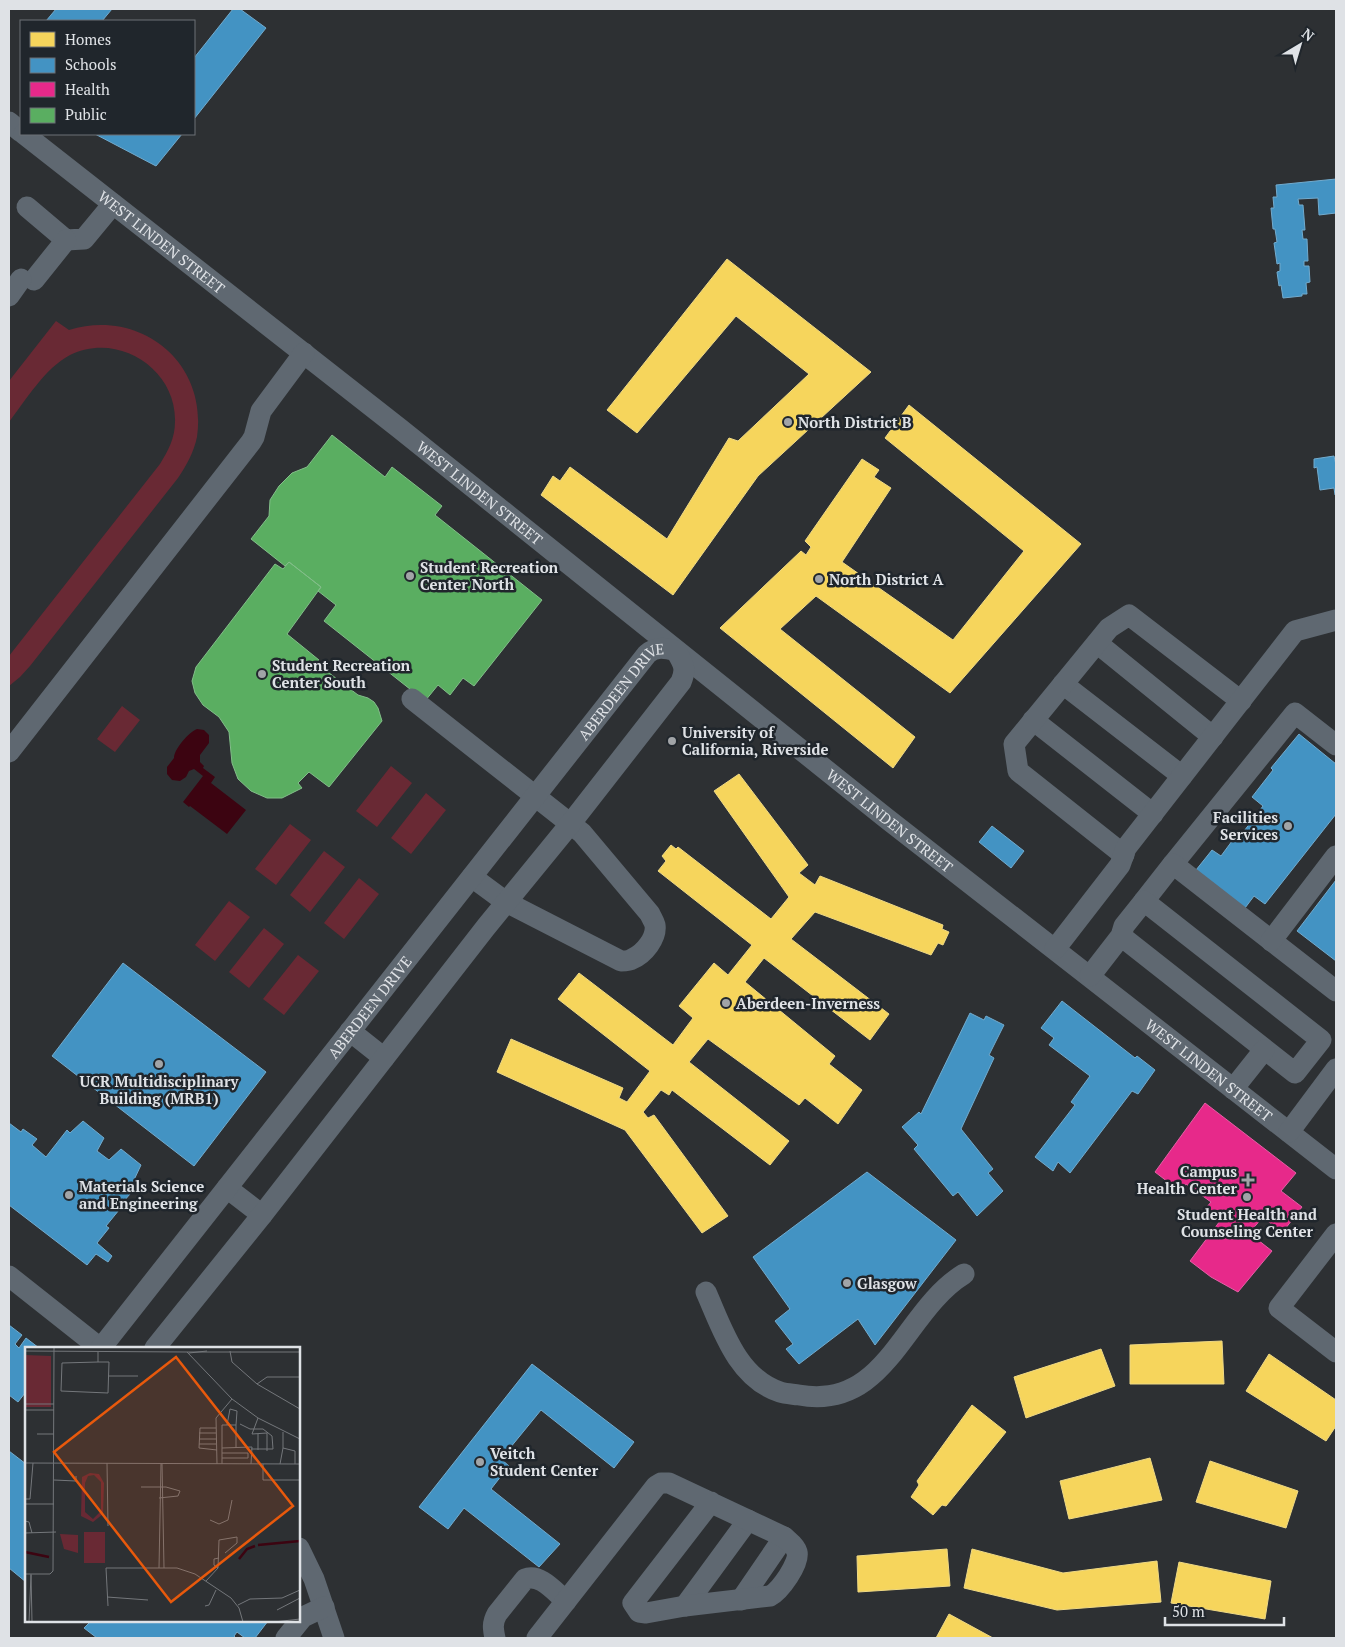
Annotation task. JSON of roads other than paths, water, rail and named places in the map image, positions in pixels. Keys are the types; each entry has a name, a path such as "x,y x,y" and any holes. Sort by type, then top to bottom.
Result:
{"street":[{"name":"WEST LINDEN STREET","path":"9,122 20,131"},
{"name":"WEST LINDEN STREET","path":"26,135 304,354 886,818 1336,1169"},
{"path":"28,207 66,240 84,240 113,204"},
{"path":"21,285 66,240"},
{"path":"9,752 251,442 262,411 304,354"},
{"path":"1124,855 1018,771 1014,744 1109,628 1130,615 1240,701"},
{"path":"1055,949 1120,865 1126,848 1295,631 1336,620"},
{"path":"1096,643 1212,737"},
{"name":"ABERDEEN DRIVE","path":"101,1347 647,654 652,649 663,648 676,651 684,664 685,673 681,682 571,823 506,902 262,1215 156,1347"},
{"path":"1063,684 1182,776"},
{"path":"412,699 582,833 650,914 655,924 655,934 648,946 639,955 631,960 620,961 506,902 472,877"},
{"path":"1090,976 1121,936 1124,926 1294,713 1333,736"},
{"path":"1033,720 1153,814"},
{"path":"1271,941 1336,856"},
{"path":"1173,864 1336,991"},
{"path":"1121,936 1295,1073 1321,1040 1144,901"},
{"path":"350,1031 384,1058"},
{"path":"1233,1088 1264,1050"},
{"path":"1289,1132 1336,1069"},
{"path":"227,1188 262,1215"},
{"path":"1336,1234 1279,1308 1336,1352"},
{"path":"706,1292 736,1356 754,1376 780,1392 814,1398 844,1393 869,1379 883,1365 939,1294 951,1281 964,1274"},
{"path":"9,1276 99,1347"},
{"path":"537,1638 656,1486 661,1483 669,1483 711,1502 784,1537 794,1546 798,1560 776,1593 770,1596 685,1606 646,1613 639,1612 633,1603 711,1502"},
{"path":"685,1606 748,1520"},
{"path":"741,1600 784,1537"},
{"path":"300,1550 314,1579 324,1607 327,1636"},
{"path":"496,1638 493,1626 494,1621 525,1579 534,1578 540,1580 566,1601"},
{"path":"300,1621 303,1617 324,1607"},
{"path":"286,1638 299,1622"}],"place":[{"name":"North District B","path":"788,422"},
{"name":"Student Recreation Center North","path":"410,576"},
{"name":"North District A","path":"819,579"},
{"name":"Student Recreation Center South","path":"262,674"},
{"name":"University of California, Riverside","path":"672,741"},
{"name":"Facilities Services","path":"1288,826"},
{"name":"Aberdeen-Inverness","path":"726,1003"},
{"name":"UCR Multidisciplinary Building (MRB1)","path":"159,1064"},
{"name":"Campus Health Center","path":"1248,1180"},
{"name":"Materials Science and Engineering","path":"69,1195"},
{"name":"Student Health and Counseling Center","path":"1247,1197"},
{"name":"Glasgow","path":"847,1283"},
{"name":"Veitch Student Center","path":"480,1462"}]}
